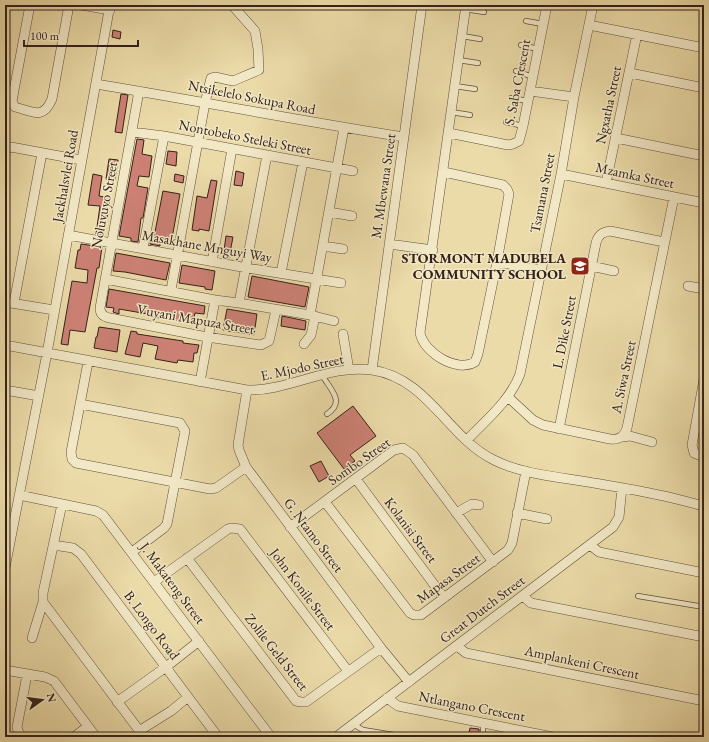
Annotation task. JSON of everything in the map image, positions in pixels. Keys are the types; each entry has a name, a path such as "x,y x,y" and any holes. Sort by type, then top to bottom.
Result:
{"street":[{"path":"30,5 12,101 15,107 38,113 45,111 48,108 52,98 69,5"},
{"path":"81,5 110,8"},
{"path":"171,290 210,80 211,78 215,77 236,80 260,70 255,31 232,5"},
{"name":"M. Mbewana Street","path":"372,370 422,5"},
{"name":"S. Saba Crescent","path":"449,133 508,145 516,143 520,138 547,5"},
{"name":"Tsamana Street","path":"467,440 508,397 517,382 522,367 593,5"},
{"path":"444,172 503,185 508,190 509,196 477,358 475,362 469,365 458,365 434,353 424,343 421,336 466,7"},
{"name":"Jackhalsvlei Road","path":"5,568 39,396 110,8"},
{"path":"589,25 704,48"},
{"name":"Ngxatha Street","path":"606,182 637,34"},
{"path":"630,73 704,88"},
{"name":"Ntsikelelo Sokupa Road","path":"96,84 139,90 404,138"},
{"name":"Noluvuyo Street","path":"110,318 103,315 100,311 139,90"},
{"path":"530,91 574,97"},
{"path":"304,344 311,335 316,279 344,128"},
{"name":"Nontobeko Steleki Street","path":"132,132 164,136 353,171"},
{"path":"143,249 164,136"},
{"path":"616,138 704,156"},
{"path":"5,150 11,147 81,160"},
{"path":"212,262 232,149"},
{"path":"42,153 10,302 54,310"},
{"path":"239,303 267,156"},
{"path":"281,273 302,162"},
{"name":"Mzamka Street","path":"561,174 704,203"},
{"name":"A. Siwa Street","path":"622,438 627,428 674,197"},
{"path":"329,212 352,215"},
{"name":"L. Dike Street","path":"559,429 597,239 603,232 613,232 664,242"},
{"name":"Masakhane Mnguyi Way","path":"68,236 246,268 341,283"},
{"path":"389,244 432,250"},
{"path":"323,246 343,249"},
{"path":"497,262 541,270"},
{"path":"592,266 614,270"},
{"path":"105,279 334,321"},
{"path":"688,286 704,289"},
{"path":"200,382 207,336 215,300"},
{"name":"Vuyani Mapuza Street","path":"110,318 261,345 269,340 276,310"},
{"path":"343,334 349,370"},
{"name":"E. Mjodo Street","path":"5,345 88,362 259,391 277,388 337,371 372,370 392,376 414,388 467,440 494,460 526,471 652,493 704,506"},
{"path":"88,362 71,452 76,463 213,489 246,467"},
{"path":"704,379 692,445 694,453 704,458"},
{"path":"5,390 39,396"},
{"name":"G. Ntamo Street","path":"247,390 238,445 246,467 381,648 409,682"},
{"path":"508,397 533,420 543,425 610,439 630,436 652,442"},
{"path":"80,404 180,423 186,434 167,524 164,528 132,552"},
{"name":"Sombo Street","path":"290,527 394,450 403,448 413,455 493,562"},
{"name":"Mapasa Street","path":"325,502 410,613 414,615 421,615 507,552 510,548 526,471"},
{"name":"Kolanisi Street","path":"356,479 444,598"},
{"name":"Great Dutch Street","path":"336,737 613,527 618,521 622,488"},
{"name":"J. Makateng Street","path":"19,495 101,513 271,737"},
{"path":"32,638 43,602 43,593 62,504"},
{"path":"456,513 472,504 479,505"},
{"path":"517,513 547,519"},
{"name":"John Konile Street","path":"187,558 228,529 240,529 348,671"},
{"name":"B. Longo Road","path":"53,545 73,548 81,554 218,737"},
{"path":"590,545 599,552 704,573"},
{"path":"154,582 187,558"},
{"name":"Zolile Geld Street","path":"187,558 296,701 306,702 381,648"},
{"path":"523,596 531,603 704,637"},
{"path":"43,602 142,734 188,697"},
{"path":"117,702 199,641"},
{"name":"Amplankeni Crescent","path":"457,646 466,653 704,701"},
{"path":"5,670 45,677 54,682 96,737"},
{"path":"22,737 17,727 27,675"},
{"name":"Ntlangano Crescent","path":"387,698 398,706 553,737"},
{"path":"74,737 88,726"}],"lane":[{"path":"466,7 484,12"},
{"path":"526,21 543,24"},
{"path":"462,36 480,38"},
{"path":"521,45 538,49"},
{"path":"458,60 478,63"},
{"path":"516,71 533,76"},
{"path":"454,86 475,89"},
{"path":"511,98 528,101"},
{"path":"451,112 470,115"},
{"path":"506,122 523,126"},
{"path":"322,375 337,402 335,408 327,414"},
{"path":"638,596 704,607"},
{"path":"483,723 483,737"},
{"path":"353,724 363,730 406,737"}],"building":[{"path":"113,30 121,32 120,39 112,37"},
{"path":"121,94 128,95 122,133 115,132"},
{"path":"137,139 144,140 142,154 152,156 149,177 139,176 137,186 148,188 143,218 141,218 138,242 131,241 131,238 119,236"},
{"path":"168,151 177,152 176,166 166,164"},
{"path":"109,159 118,160 115,180 106,179"},
{"path":"236,171 244,173 242,186 234,185"},
{"path":"93,174 102,176 99,196 110,198 107,219 105,219 102,235 96,234 100,206 88,205"},
{"path":"175,174 184,176 183,183 174,181"},
{"path":"211,180 217,181 209,231 199,229 199,231 192,230 197,196 207,198"},
{"path":"163,191 180,194 171,244 160,242 160,246 150,244 152,232 155,232"},
{"path":"226,236 233,237 229,258 223,257"},
{"path":"81,244 102,247 99,268 97,268 85,332 70,330 68,345 61,344 72,281 87,283 88,270 75,268 78,250 80,250"},
{"path":"116,253 170,263 166,280 113,271"},
{"path":"182,265 215,271 212,290 205,289 205,287 179,283"},
{"path":"252,276 309,287 305,307 248,297"},
{"path":"109,289 205,306 204,314 195,313 193,323 147,316 148,314 119,309 119,314 113,312 114,308 106,307"},
{"path":"227,309 257,314 254,335 223,330"},
{"path":"282,316 306,321 305,330 281,326"},
{"path":"99,327 120,330 117,352 94,348"},
{"path":"131,331 137,332 137,334 199,345 197,353 194,353 193,362 178,360 177,363 155,359 158,346 143,343 140,357 125,354"},
{"path":"353,406 376,436 350,455 355,461 344,469 317,433"},
{"path":"321,461 329,476 319,482 310,466"},
{"path":"470,728 479,729 479,737 468,737"}],"place":[{"name":"STORMONT MADUBELA COMMUNITY SCHOOL","path":"580,266"}]}
